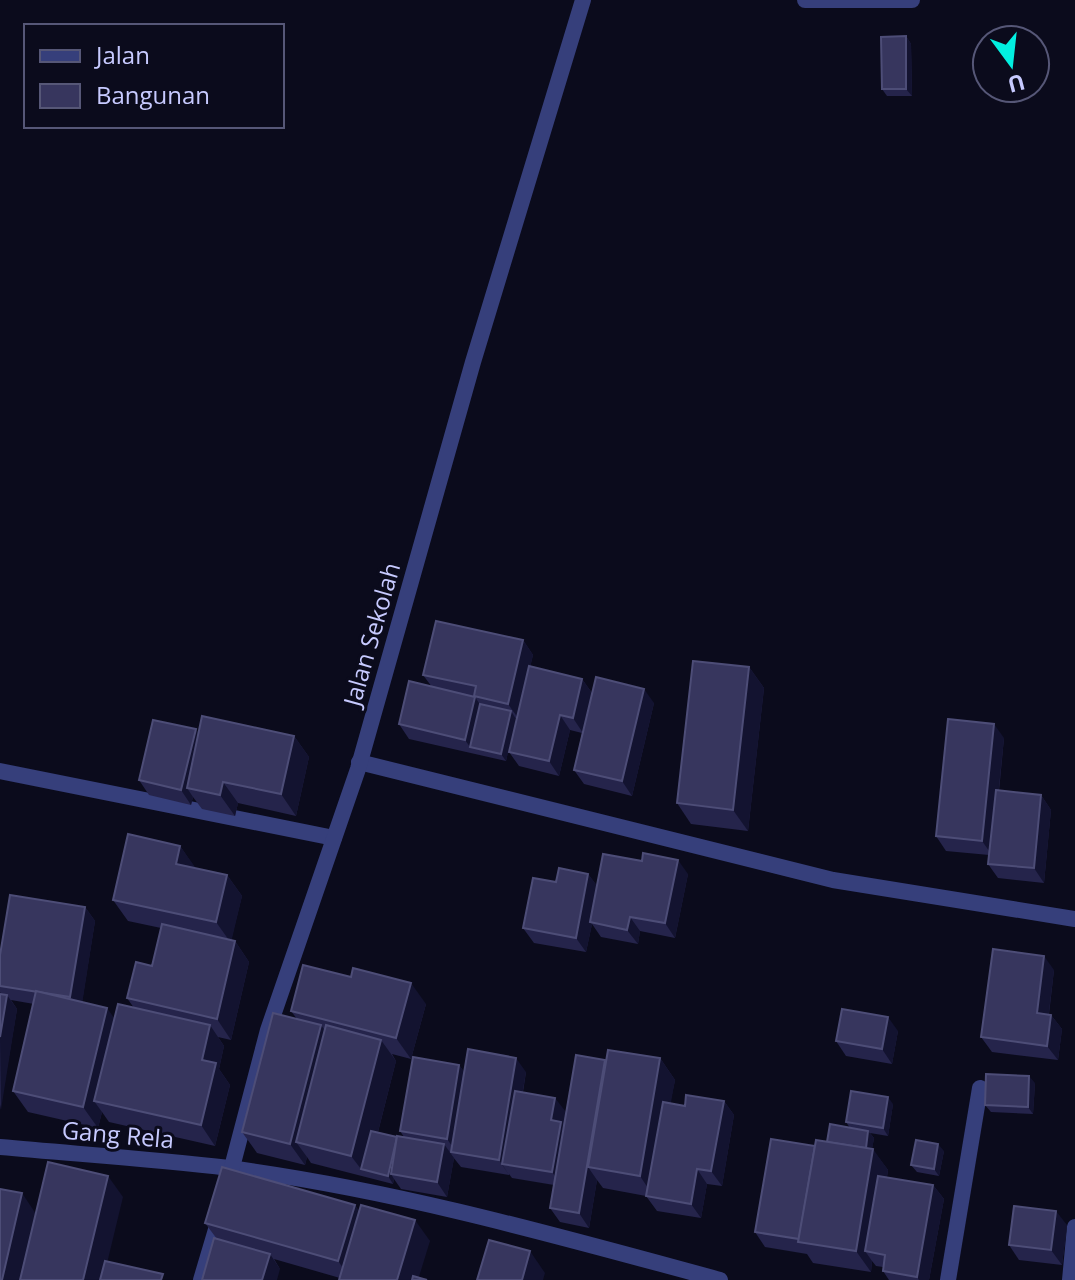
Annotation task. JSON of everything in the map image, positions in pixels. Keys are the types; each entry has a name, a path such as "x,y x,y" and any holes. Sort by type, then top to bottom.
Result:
{"street":[{"name":"Jalan Sekolah","path":"201,1280 268,1030 359,762 473,362 583,0"},
{"path":"805,0 912,0"},
{"path":"359,762 833,880 1075,919"},
{"path":"0,771 334,838"},
{"path":"948,1280 980,1088"},
{"name":"Gang Rela","path":"0,1147 231,1168 490,1217 720,1280"},
{"path":"1070,1280 1075,1227"}],"building":[{"path":"906,36 906,89 882,89 881,37"},
{"path":"436,621 523,640 508,704 474,696 476,686 423,675"},
{"path":"693,661 749,667 733,810 677,803"},
{"path":"529,666 582,679 573,718 560,715 549,761 509,752"},
{"path":"596,677 644,689 622,781 574,770"},
{"path":"409,681 475,697 465,740 399,724"},
{"path":"480,704 511,711 501,754 470,747"},
{"path":"202,716 294,736 281,794 223,782 220,795 187,788"},
{"path":"948,719 994,724 982,841 936,836"},
{"path":"153,720 196,729 181,790 139,780"},
{"path":"996,790 1041,795 1034,868 988,864"},
{"path":"128,834 180,846 176,864 227,875 216,922 113,900"},
{"path":"643,853 678,860 665,923 630,917 627,930 590,922 603,854 642,861"},
{"path":"559,868 588,874 576,938 523,928 533,878 556,882"},
{"path":"10,895 85,907 70,997 0,986 0,955"},
{"path":"162,924 235,941 217,1019 127,998 136,962 152,966"},
{"path":"993,949 1044,956 1037,1013 1051,1015 1047,1046 981,1037"},
{"path":"303,965 351,977 353,968 411,983 396,1038 291,1011"},
{"path":"36,991 107,1008 83,1107 13,1091"},
{"path":"0,994 7,995 0,1037"},
{"path":"118,1004 210,1025 202,1060 216,1063 201,1125 94,1101"},
{"path":"842,1009 888,1017 882,1049 836,1041"},
{"path":"273,1013 321,1025 290,1144 242,1132"},
{"path":"326,1025 381,1040 351,1156 296,1142"},
{"path":"468,1049 516,1058 499,1160 451,1152"},
{"path":"608,1050 660,1058 640,1176 588,1167"},
{"path":"576,1055 605,1060 579,1213 550,1208"},
{"path":"413,1057 459,1065 447,1139 400,1131"},
{"path":"986,1074 1029,1076 1028,1107 985,1105"},
{"path":"515,1091 555,1098 551,1120 561,1122 552,1172 502,1164"},
{"path":"851,1091 888,1097 883,1128 846,1122"},
{"path":"686,1095 724,1101 711,1171 697,1169 691,1204 646,1196 663,1102 685,1106"},
{"path":"830,1124 868,1131 866,1148 827,1142"},
{"path":"371,1131 397,1137 388,1176 361,1169"},
{"path":"397,1136 444,1144 437,1182 391,1174"},
{"path":"771,1139 815,1146 799,1239 755,1232"},
{"path":"816,1140 873,1149 856,1251 798,1242"},
{"path":"916,1140 938,1144 934,1169 911,1165"},
{"path":"48,1162 108,1176 83,1280 20,1280"},
{"path":"222,1167 355,1205 338,1261 205,1223"},
{"path":"878,1176 933,1185 917,1277 883,1271 885,1255 865,1251"},
{"path":"0,1189 22,1193 2,1280 0,1280"},
{"path":"361,1205 415,1220 397,1280 339,1280"},
{"path":"1014,1206 1056,1211 1051,1250 1009,1245"},
{"path":"214,1238 270,1254 262,1280 202,1280"},
{"path":"489,1240 530,1251 522,1280 477,1280"},
{"path":"105,1261 163,1274 161,1280 100,1280"}]}
